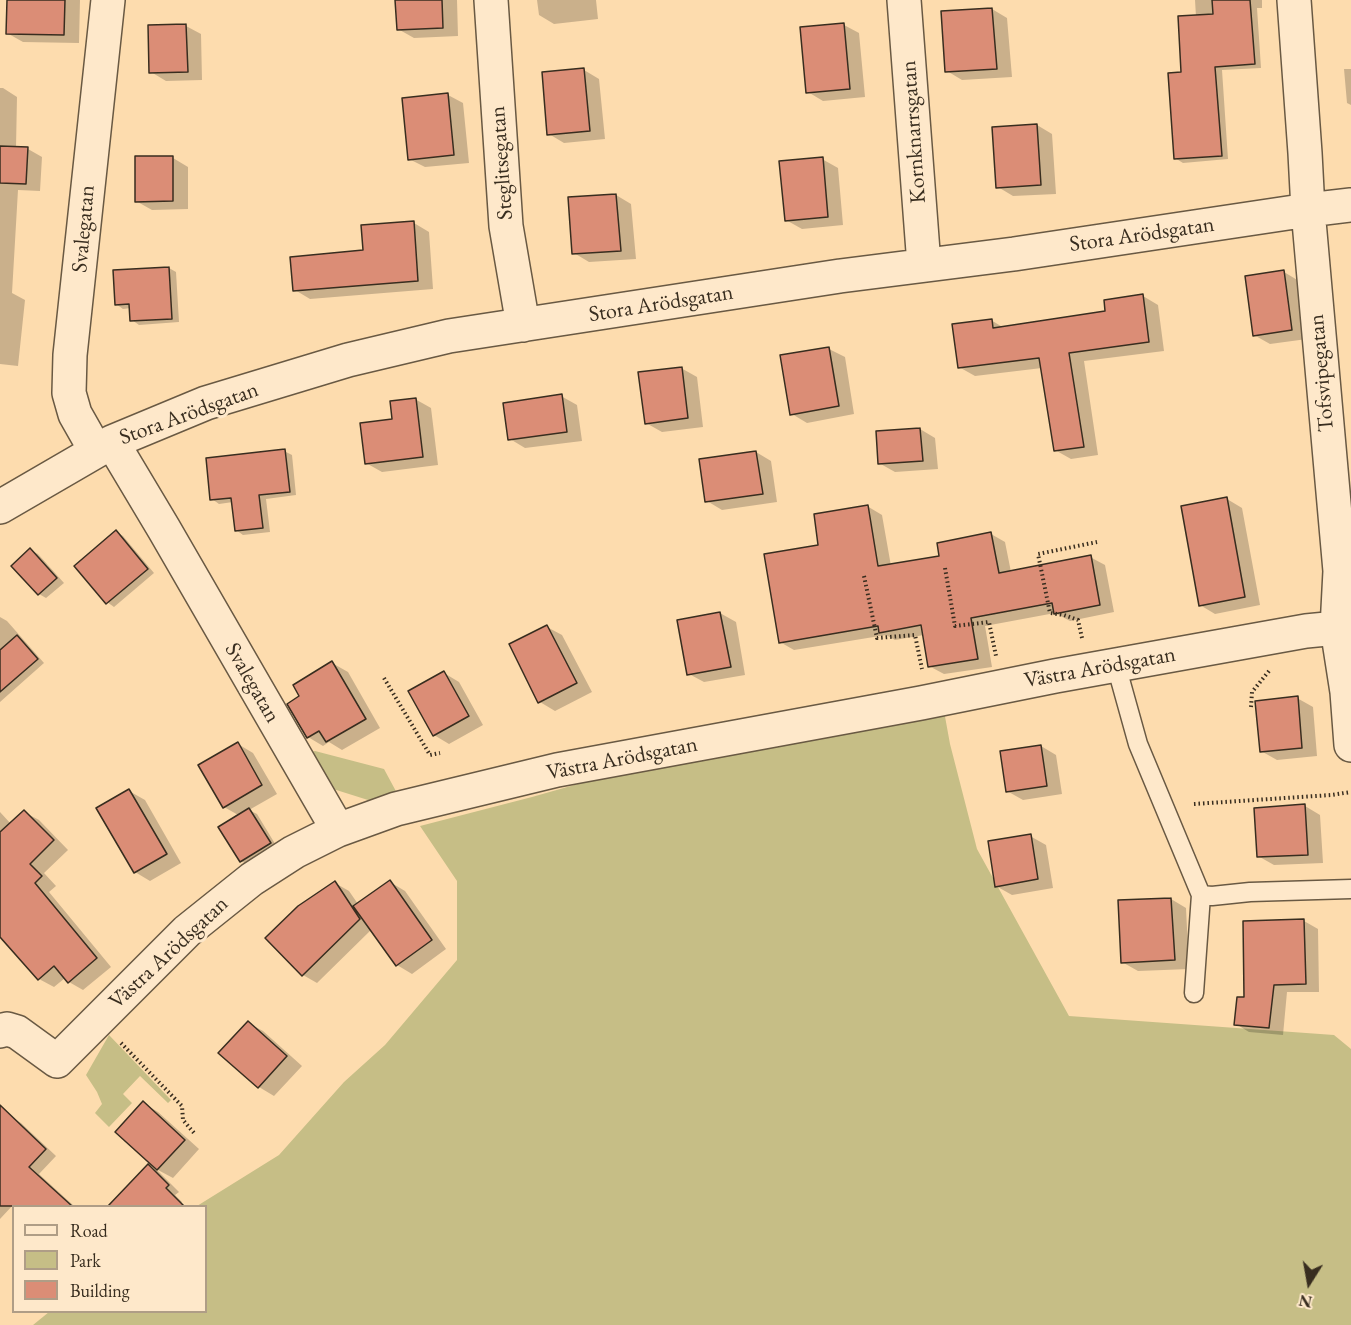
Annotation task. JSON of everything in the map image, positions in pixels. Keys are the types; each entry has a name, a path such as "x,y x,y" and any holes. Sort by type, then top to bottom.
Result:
{"street":[{"name":"Svalegatan","path":"108,0 70,355 69,393 75,414 104,447 164,529 338,830"},
{"name":"Steglitsegatan","path":"491,0 506,226 523,325"},
{"name":"Kornknarrsgatan","path":"904,0 924,265"},
{"name":"Tofsvipegatan","path":"1294,0 1308,210 1340,571 1336,628 1347,692 1351,745"},
{"name":"Stora Arödsgatan","path":"0,507 104,447 206,403 348,360 449,336 840,276 1014,254 1351,205"},
{"name":"Västra Arödsgatan","path":"0,1031 7,1029 17,1032 57,1061 187,931 252,879 294,852 338,830 396,809 557,770 1288,634 1336,628"}],"lane":[{"path":"1103,668 1138,744 1201,895 1194,993"},
{"path":"1201,895 1351,890"}],"path":[{"path":"1097,542 1038,554 1050,613 1078,620 1103,668"},
{"path":"945,568 955,626 988,622 1002,687"},
{"path":"864,576 877,638 915,634 929,701"},
{"path":"384,678 430,755 440,753"},
{"path":"1194,804 1351,792"},
{"path":"99,1019 182,1106 183,1120 194,1133"}],"green space":[{"path":"944,711 950,744 977,849 1069,1016 1334,1035 1351,1049 1351,1325 33,1325 48,1313 207,1313 207,1205 199,1205 279,1155 344,1082 385,1045 457,960 457,881 420,826 680,755"},
{"path":"315,751 384,769 398,795 368,800 330,788 308,753"},
{"path":"109,1035 171,1100 168,1103 140,1076 123,1094 132,1103 109,1127 95,1113 102,1104 86,1075"}],"building":[{"path":"7,0 65,0 64,35 6,34"},
{"path":"395,0 442,0 443,28 397,30"},
{"path":"1212,0 1250,0 1255,64 1215,67 1222,156 1174,159 1168,73 1181,72 1178,16 1213,14"},
{"path":"992,8 997,69 945,72 941,11"},
{"path":"844,23 850,89 806,93 800,27"},
{"path":"186,24 188,72 149,73 148,25"},
{"path":"584,68 590,131 547,135 542,72"},
{"path":"448,93 454,155 408,160 402,98"},
{"path":"1037,124 1041,185 996,188 992,127"},
{"path":"0,146 28,147 26,184 0,183"},
{"path":"135,156 173,156 173,201 135,202"},
{"path":"823,157 828,217 785,221 779,161"},
{"path":"616,194 621,251 572,254 568,197"},
{"path":"414,221 418,281 293,291 290,257 363,250 361,225"},
{"path":"169,267 172,319 130,321 129,304 115,305 113,270"},
{"path":"1284,270 1292,330 1253,336 1245,276"},
{"path":"1143,294 1149,342 1069,353 1084,447 1054,451 1039,358 958,368 952,324 992,319 993,328 1105,311 1104,300"},
{"path":"829,347 839,406 790,415 780,355"},
{"path":"682,367 688,418 645,424 638,372"},
{"path":"562,394 567,432 508,440 503,403"},
{"path":"416,398 423,457 365,464 360,423 392,419 390,401"},
{"path":"920,428 923,461 878,464 876,431"},
{"path":"285,449 290,492 259,495 263,528 235,531 231,498 210,500 206,458"},
{"path":"756,451 763,494 705,502 699,459"},
{"path":"1227,497 1245,597 1199,606 1181,506"},
{"path":"868,505 878,566 939,556 937,543 991,532 999,573 1091,555 1100,605 1054,614 1052,603 971,618 978,659 928,667 921,625 879,633 878,626 779,643 764,554 818,545 814,514"},
{"path":"116,530 148,569 106,604 74,566"},
{"path":"30,548 57,578 38,595 11,566"},
{"path":"720,612 731,667 687,675 677,620"},
{"path":"547,625 577,683 538,703 509,644"},
{"path":"17,635 38,659 0,692 0,650"},
{"path":"332,661 366,719 326,742 319,731 307,738 287,704 299,696 293,685"},
{"path":"444,671 469,716 433,736 408,691"},
{"path":"1298,696 1302,748 1260,752 1255,701"},
{"path":"238,742 262,785 223,808 198,765"},
{"path":"1041,745 1047,786 1006,792 1000,751"},
{"path":"129,789 167,854 134,873 96,808"},
{"path":"1305,804 1308,855 1257,857 1254,808"},
{"path":"249,808 271,843 240,862 218,827"},
{"path":"24,810 54,840 30,864 42,876 35,883 97,958 68,983 54,966 38,980 0,937 0,832"},
{"path":"1031,834 1038,879 995,887 988,841"},
{"path":"390,880 432,940 396,966 353,906"},
{"path":"335,881 360,919 302,976 265,938 298,906"},
{"path":"1171,898 1175,960 1121,963 1118,900"},
{"path":"1304,919 1306,984 1274,985 1269,1028 1234,1025 1237,997 1244,997 1243,921"},
{"path":"248,1021 287,1056 258,1088 218,1053"},
{"path":"143,1101 185,1140 157,1170 115,1132"},
{"path":"0,1105 46,1149 29,1167 71,1205 0,1206"},
{"path":"148,1164 169,1185 166,1188 183,1205 109,1205"}]}
